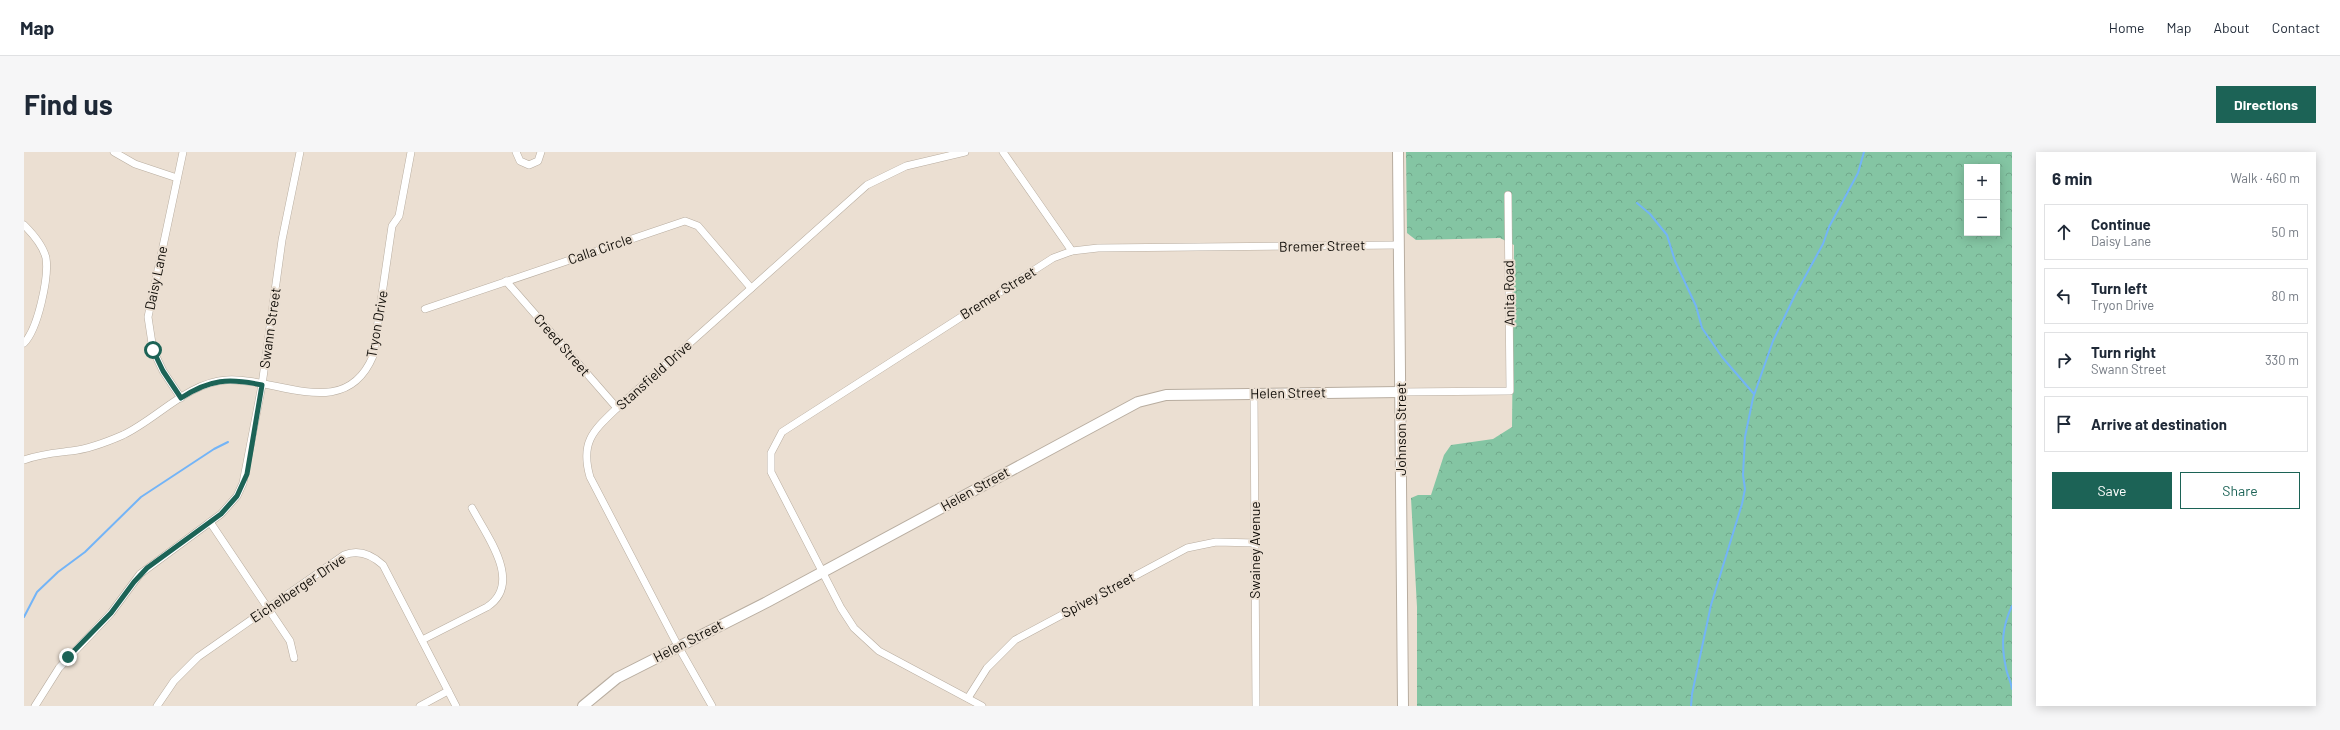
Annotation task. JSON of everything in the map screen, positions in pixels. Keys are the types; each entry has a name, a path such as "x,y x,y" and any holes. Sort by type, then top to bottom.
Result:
{"street":[{"path":"114,152 135,164 177,178"},
{"name":"Daisy Lane","path":"181,398 159,363 153,350 148,327 149,307 184,152"},
{"name":"Swann Street","path":"35,706 59,668 111,613 140,574 210,522 231,504 244,483 262,385 282,240 300,152"},
{"name":"Tryon Drive","path":"24,460 44,454 72,451 105,442 140,426 181,398 206,385 220,381 234,380 317,393 331,393 357,380 369,365 375,347 392,226 399,216 411,152"},
{"path":"516,152 520,161 529,165 538,161 541,152"},
{"name":"Stansfield Drive","path":"712,706 678,646 590,477 587,468 586,453 589,439 597,427 617,408 867,186 879,178 906,166 965,152"},
{"path":"1003,152 1072,251"},
{"name":"Johnson Street","path":"1398,152 1403,706"},
{"name":"Anita Road","path":"1400,392 1510,391 1508,195"},
{"name":"Calla Circle","path":"425,309 684,221 698,226 751,288"},
{"path":"24,225 42,248 46,267 37,322 33,331 24,343"},
{"name":"Bremer Street","path":"982,706 875,648 846,616 771,472 771,453 782,432 1053,258 1072,251 1098,248 1399,245"},
{"name":"Creed Street","path":"506,281 617,408"},
{"name":"Helen Street","path":"583,706 617,678 823,572 1125,408 1166,396 1400,392"},
{"name":"Swainey Avenue","path":"1254,394 1256,706"},
{"path":"422,640 487,606 495,600 500,592 503,583 502,569 472,508"},
{"path":"210,522 290,641 294,658"},
{"name":"Spivey Street","path":"968,698 987,668 1015,640 1187,548 1206,543 1255,543"},
{"name":"Eichelberger Drive","path":"157,706 174,681 198,657 344,555 353,552 363,553 376,559 383,566 456,706"},
{"path":"420,706 448,691"}],"green space":[{"path":"1406,152 2012,152 2012,706 1417,706 1417,607 1411,498 1418,495 1431,495 1444,455 1451,445 1493,439 1512,427 1514,245 1500,238 1416,240 1407,233"}],"waterway":[{"path":"1691,706 1692,694 1711,605 1742,504 1745,489 1743,475 1745,437 1753,398 1773,341 1795,295 1823,244 1829,227 1858,173 1864,152"},
{"path":"1637,203 1650,214 1667,235 1675,261 1696,306 1702,328 1722,357 1754,394"},
{"path":"24,617 37,592 58,572 85,552 141,497 214,449 228,442"},
{"path":"2012,606 2006,621 2003,636 2004,660 2012,689"}],"route":[{"path":"68,657 111,613 140,574 221,514 231,504 244,483 247,474 262,385 244,381 224,380 206,385 181,398 163,371 153,350"}]}
